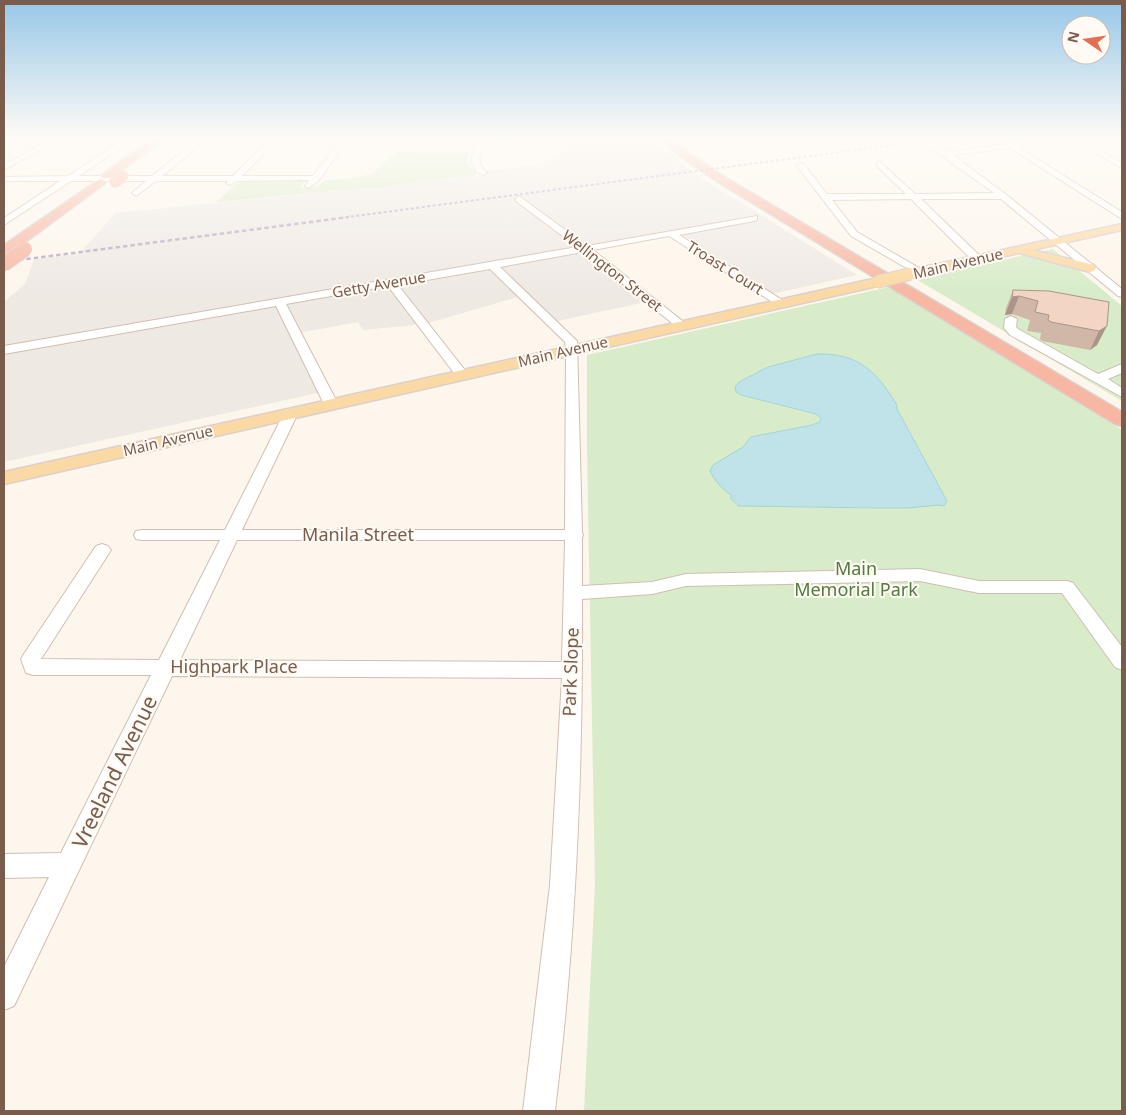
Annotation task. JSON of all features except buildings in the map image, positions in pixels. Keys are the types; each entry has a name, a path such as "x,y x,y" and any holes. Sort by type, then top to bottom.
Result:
{"highway":[{"path":"4,251 97,189"},
{"path":"4,264 100,189"},
{"path":"737,189 1122,420"},
{"path":"747,189 1122,411"}],"main road":[{"name":"Main Avenue","path":"4,478 1122,227"},
{"path":"1018,250 1090,268"}],"street":[{"path":"4,222 54,189"},
{"path":"136,193 141,189"},
{"path":"818,189 854,234 916,273"},
{"path":"906,189 978,260"},
{"path":"994,189 1122,294"},
{"path":"1080,189 1122,216"},
{"path":"824,197 1003,196"},
{"name":"Wellington Street","path":"519,199 681,325"},
{"name":"Getty Avenue","path":"4,350 280,303 754,218"},
{"name":"Troast Court","path":"670,233 781,303"},
{"name":"Park Slope","path":"492,265 571,340 572,350 575,536 566,832 559,933 539,1111"},
{"path":"391,283 462,374"},
{"path":"280,303 331,404"},
{"path":"1011,319 1010,328 1014,332 1122,393"},
{"path":"1098,378 1122,367 1118,362 1122,359"},
{"name":"Vreeland Avenue","path":"4,996 291,413"},
{"name":"Manila Street","path":"142,535 575,536"},
{"name":"Highpark Place","path":"102,550 31,659 33,667 572,670"},
{"path":"573,593 652,588 686,580 920,575 979,587 1067,587 1122,662"},
{"path":"4,866 69,865"}],"shaded area":[{"path":"352,189 719,189 857,275 772,294 674,232 586,249 655,300 553,322 525,295 425,324 363,330 358,322 299,333 327,391 4,462 4,302 25,284 34,259 79,254 116,213"}],"green space":[{"path":"231,189 351,189 216,202"},
{"path":"1053,249 1122,306 1122,401 916,279"},
{"name":"Main Memorial Park","path":"889,287 1122,430 1122,1111 584,1111 595,884 587,355"}],"water":[{"path":"817,354 844,357 855,361 874,374 882,383 897,405 897,409 947,501 944,506 878,508 739,506 730,498 732,496 719,485 710,471 713,465 743,447 751,437 812,425 820,422 821,418 816,414 741,395 736,392 735,387 739,382 768,367"}],"railway":[{"path":"340,218 560,189"},
{"path":"4,262 349,217"}]}
